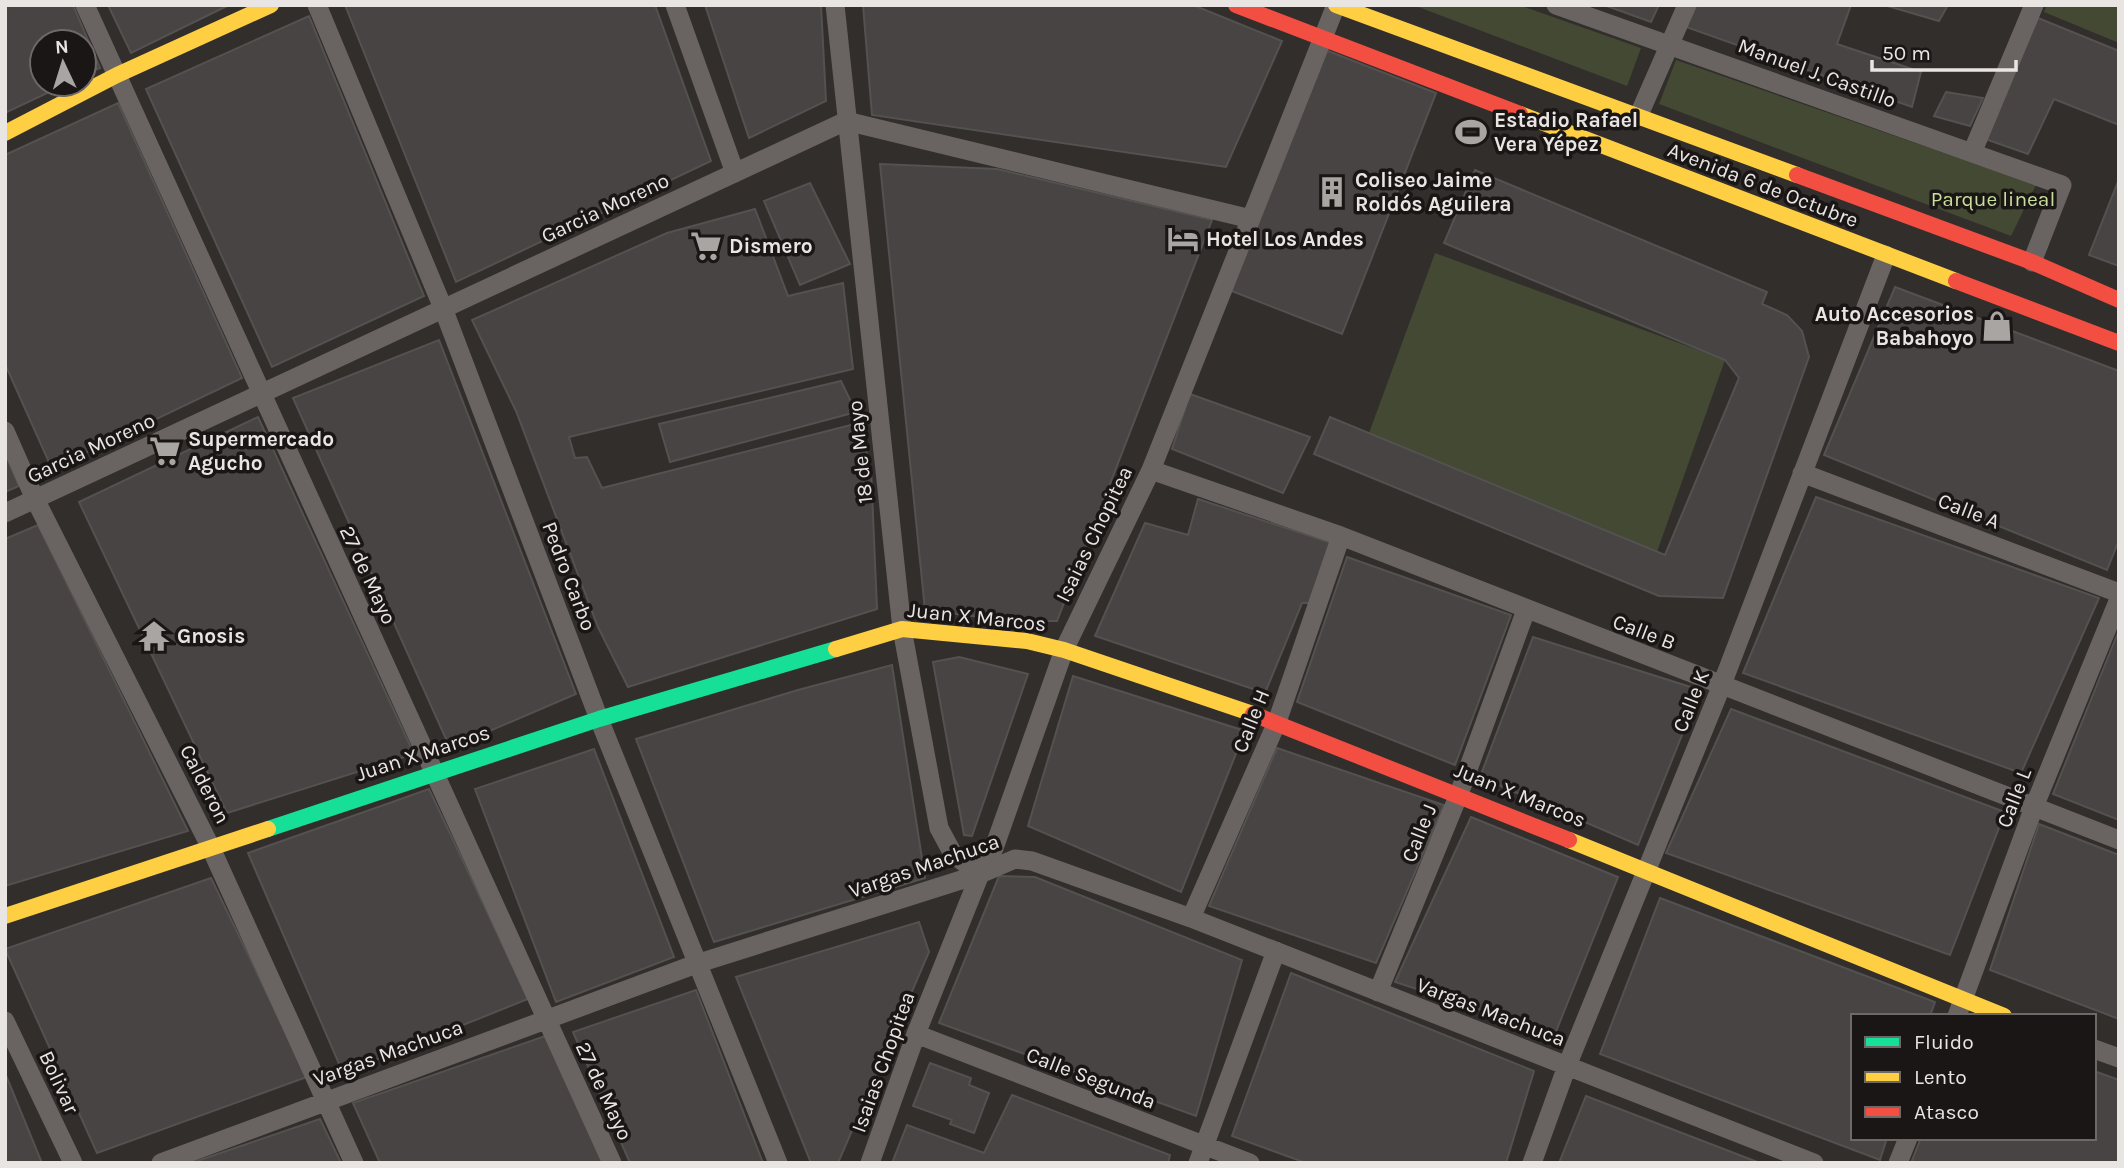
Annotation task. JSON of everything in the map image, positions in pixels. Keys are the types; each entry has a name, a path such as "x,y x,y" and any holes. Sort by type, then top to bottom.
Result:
{"street":[{"name":"27 de Mayo","path":"85,5 612,1163"},
{"path":"5,133 117,75 271,5"},
{"name":"Pedro Carbo","path":"317,5 443,308 599,719 778,1163"},
{"path":"675,5 735,173"},
{"name":"18 de Mayo","path":"835,5 902,629 939,828 953,854 980,874"},
{"name":"Avenida 6 de Octubre","path":"1236,5 1274,13 1323,38 2119,343"},
{"name":"Avenida 6 de Octubre","path":"1336,5 2032,262 2119,300"},
{"name":"Isaias Chopitea","path":"870,1163 916,1034 980,874 994,848 1064,650 1150,470 1336,5"},
{"name":"Manuel J. Castillo","path":"1556,5 2062,185 2032,262"},
{"path":"1637,117 1687,5"},
{"path":"1972,153 2027,7"},
{"path":"846,121 1251,219"},
{"name":"Garcia Moreno","path":"5,513 846,121"},
{"name":"Calle K","path":"1532,1163 1567,1066 1721,687 1886,255"},
{"name":"Calderon","path":"5,431 35,499 210,846 354,1163"},
{"name":"Calle B","path":"1150,470 1341,537 2119,840"},
{"name":"Calle A","path":"1802,473 2119,593"},
{"name":"Calle H","path":"1191,918 1277,722 1341,537"},
{"name":"Calle L","path":"1960,1008 2034,807 2119,599"},
{"name":"Calle J","path":"1378,992 1460,794 1526,610"},
{"name":"Juan X Marcos","path":"5,916 599,719 902,629 1027,641 1064,650 1277,722 1647,872 1960,1008 1993,1014"},
{"name":"Vargas Machuca","path":"161,1163 696,964 980,874 1015,859 1032,861 1191,918 1814,1163"},
{"path":"1201,1154 1276,951"},
{"name":"Bolivar","path":"5,1021 73,1163"},
{"name":"Calle Segunda","path":"916,1034 1201,1154 1250,1163"},
{"path":"2096,1050 2119,1058"},
{"path":"1898,1163 1907,1140"}],"green space":[{"path":"1413,5 1519,5 1641,48 1627,86"},
{"path":"2047,5 2119,5 2119,43 2044,12"},
{"name":"Parque lineal","path":"1676,60 2036,185 2011,236 1659,104"},
{"path":"1435,253 1725,360 1657,552 1369,433"}],"building":[{"path":"5,5 73,5 83,28 28,28 28,98 37,98 5,113"},
{"path":"108,5 229,5 131,53"},
{"path":"345,5 655,5 711,161 456,282"},
{"path":"705,5 821,5 826,101 749,138"},
{"path":"863,5 1193,5 1282,41 1226,167 872,115"},
{"path":"1604,5 1659,5 1651,22"},
{"path":"1695,5 1851,5 1837,44 1921,72 1912,107 1686,27"},
{"path":"1884,5 1948,5 1939,21"},
{"path":"309,16 424,296 272,367 146,89"},
{"path":"2038,18 2119,51 2119,125 2054,99 2028,154 1985,139"},
{"name":"Coliseo Jaime Roldós Aguilera","path":"1323,49 1436,93 1342,334 1229,290"},
{"path":"1946,92 1983,98 1970,126 1934,116"},
{"path":"118,103 242,378 52,469 5,364 5,155"},
{"path":"880,164 997,169 1212,220 1057,621 1013,621 925,610"},
{"name":"Estadio Rafael Vera Yépez","path":"1475,170 1767,292 1762,304 1787,315 1802,331 1809,357 1723,598 1659,596 1314,454 1330,417 1665,555 1739,378 1725,360 1444,243"},
{"path":"2119,179 2119,266 2089,255"},
{"path":"810,183 850,264 800,285 764,201"},
{"path":"755,209 788,296 843,283 853,369 569,437 575,458 587,457 602,488 859,423 871,469 877,609 628,687 598,627 516,411 472,320 667,233"},
{"path":"1895,287 2119,371 2119,540 2107,570 1824,455"},
{"path":"439,340 576,694 450,748 293,398"},
{"path":"841,381 856,412 670,462 659,424"},
{"path":"1190,394 1310,437 1283,493 1172,449"},
{"path":"258,417 414,754 227,813 79,502"},
{"path":"5,453 19,486 5,492"},
{"path":"1816,497 2099,598 2021,773 1743,673"},
{"path":"1198,499 1331,543 1309,603 1302,603 1265,693 1095,636 1145,523 1188,535"},
{"path":"38,525 188,831 5,886 5,539"},
{"path":"1347,557 1511,615 1455,765 1297,702"},
{"path":"2119,630 2119,820 2053,794"},
{"path":"1533,637 1700,690 1638,845 1480,777"},
{"path":"959,657 1028,674 972,836 964,835 933,662"},
{"path":"892,665 925,878 714,942 636,739"},
{"path":"1073,676 1245,731 1181,892 1028,826"},
{"path":"1731,709 2005,812 1950,955 1666,853"},
{"path":"1277,748 1444,805 1376,963 1209,906"},
{"path":"594,749 674,957 556,1002 475,789"},
{"path":"429,789 528,999 343,1073 248,853"},
{"path":"1471,817 1618,877 1555,1034 1395,982"},
{"path":"2039,824 2119,855 2119,1019 1990,970"},
{"path":"999,876 1035,877 1242,960 1196,1116 939,1023"},
{"path":"211,878 307,1077 97,1153 5,949"},
{"path":"1660,898 1935,1002 1931,1014 1851,1014 1851,1140 1886,1140 1880,1160 1600,1054"},
{"path":"919,922 929,952 838,1163 811,1163 736,977"},
{"path":"1291,973 1534,1071 1506,1163 1306,1163 1232,1136"},
{"path":"696,990 763,1163 630,1163 573,1032"},
{"path":"548,1035 606,1163 380,1163 353,1103"},
{"path":"930,1063 971,1078 969,1085 989,1093 974,1133 950,1124 952,1120 913,1106"},
{"path":"2096,1072 2119,1080 2119,1163 1911,1163 1920,1140 2096,1140"},
{"path":"5,1073 42,1163 5,1163"},
{"path":"1012,1095 1170,1155 1168,1163 892,1163 907,1125 984,1153"},
{"path":"1586,1096 1760,1163 1559,1163"},
{"path":"320,1119 341,1163 191,1163"}],"traffic: fast":[{"path":"268,829 599,719 836,649"}],"traffic: slow":[{"path":"5,133 117,75 271,5"},
{"path":"1336,5 1797,175"},
{"path":"1520,114 1956,281"},
{"path":"836,649 902,629 1027,641 1064,650 1253,714"},
{"path":"5,916 268,829"},
{"path":"1569,840 1999,1014"}],"traffic: jam":[{"path":"1236,5 1520,114"},
{"path":"1797,175 2032,262 2119,300"},
{"path":"1956,281 2119,343"},
{"path":"1253,714 1569,840"}],"place":[{"name":"Estadio Rafael Vera Yépez","path":"1471,132"},
{"name":"Coliseo Jaime Roldós Aguilera","path":"1332,192"},
{"name":"Hotel Los Andes","path":"1183,239"},
{"name":"Dismero","path":"706,246"},
{"name":"Auto Accesorios Babahoyo","path":"1997,326"},
{"name":"Supermercado Agucho","path":"165,451"},
{"name":"Gnosis","path":"154,636"}]}
